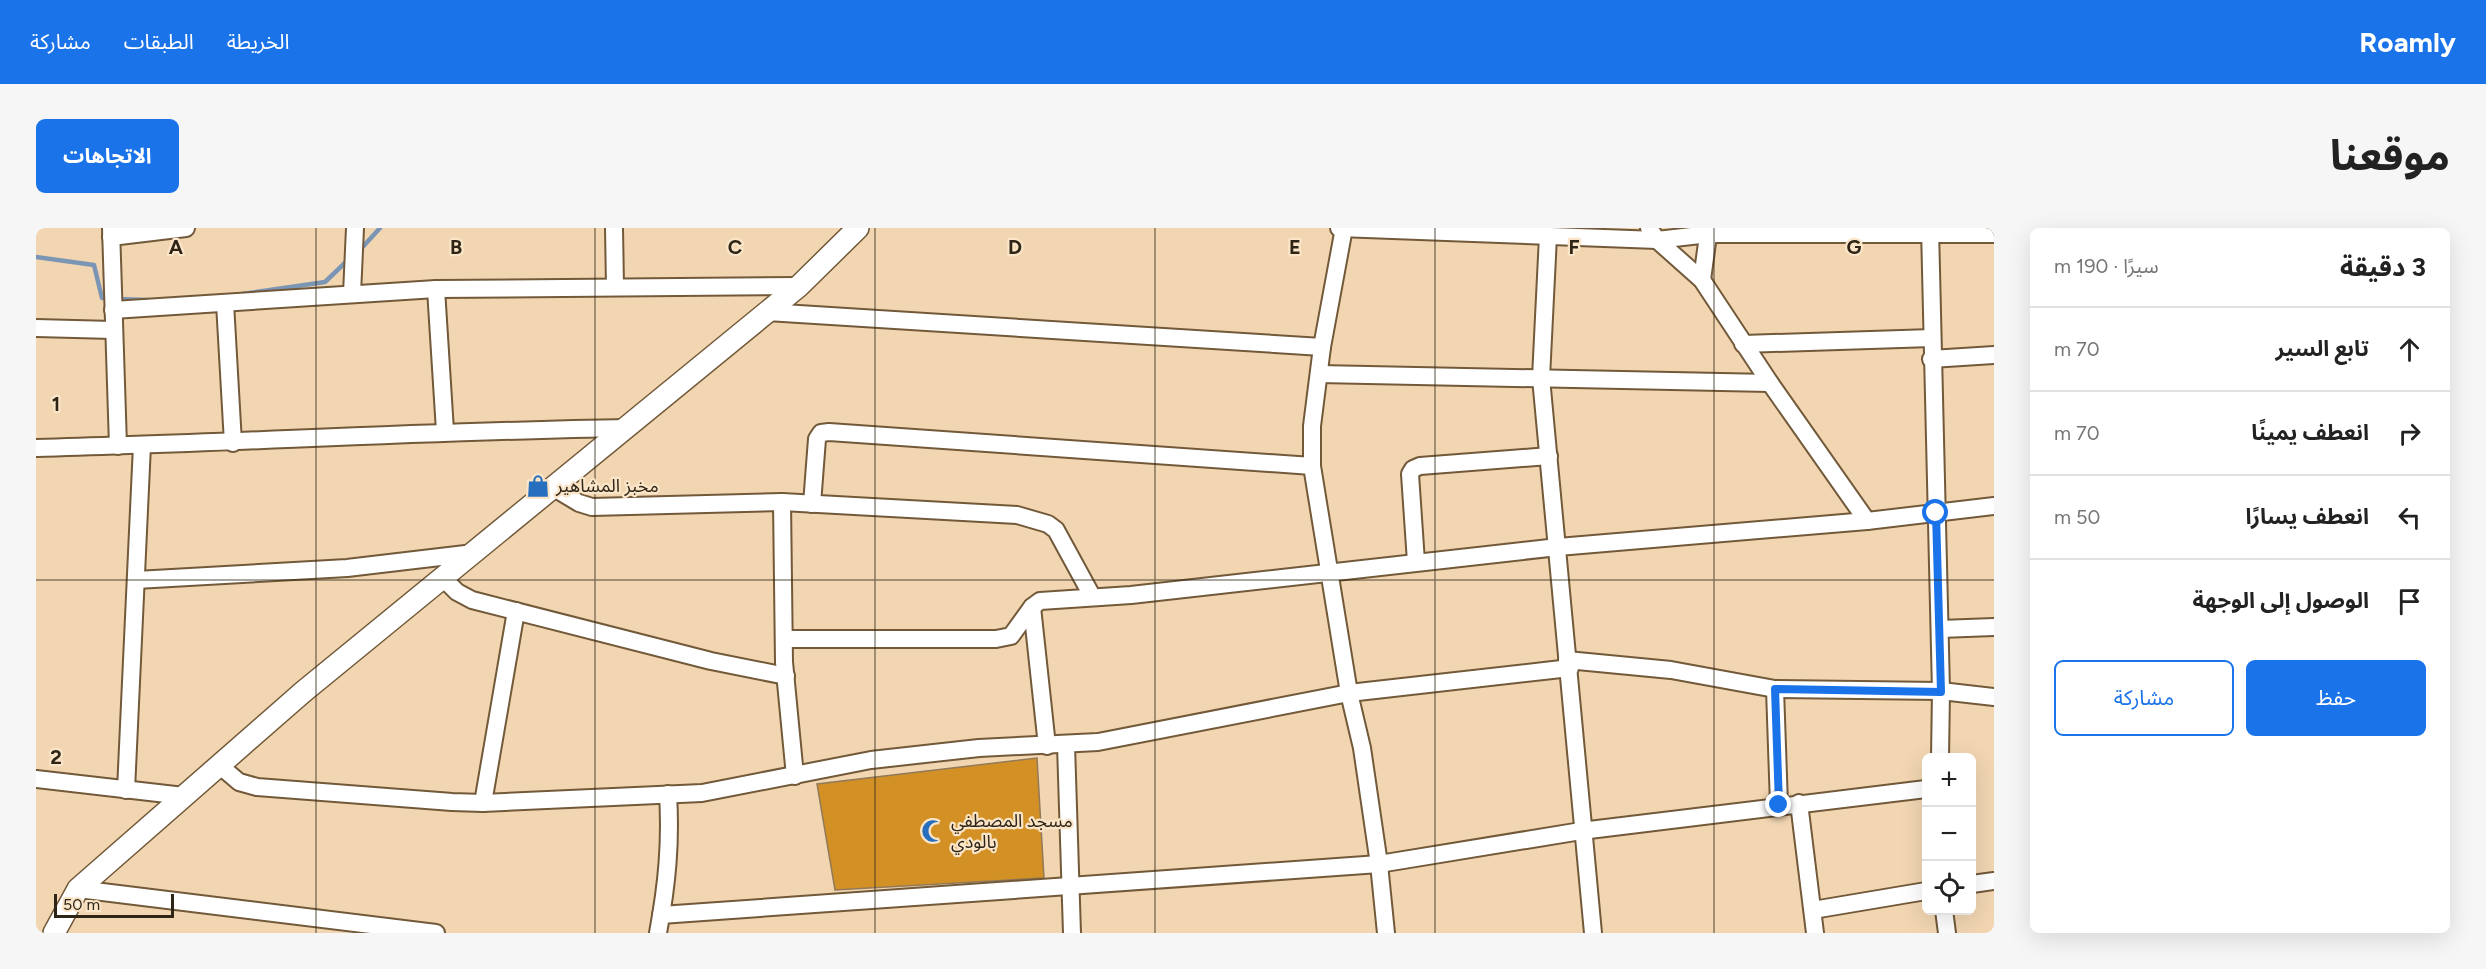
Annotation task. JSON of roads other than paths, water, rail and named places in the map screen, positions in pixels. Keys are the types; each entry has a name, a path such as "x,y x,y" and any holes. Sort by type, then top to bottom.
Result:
{"street":[{"path":"118,446 111,232 186,228"},
{"path":"352,294 356,228"},
{"path":"614,228 615,287"},
{"path":"54,933 78,889 219,765 303,692 799,286 858,228"},
{"path":"1338,228 1548,236 1709,231 1930,231 1994,234"},
{"path":"1344,228 1322,347 1312,426 1312,466 1349,693 1362,748 1379,864 1386,933"},
{"path":"1702,280 1709,231"},
{"path":"1930,231 1931,359 1940,629 1940,753"},
{"path":"1653,234 1702,280 1743,344 1867,521"},
{"path":"1548,236 1541,378 1558,547 1581,831 1593,933"},
{"path":"113,310 436,289 799,286"},
{"path":"436,289 445,431"},
{"path":"225,303 233,443"},
{"path":"767,312 1322,347"},
{"path":"36,328 113,330"},
{"path":"1743,344 1932,338"},
{"path":"1931,359 1994,355"},
{"path":"1319,374 1770,383"},
{"path":"36,448 233,443 445,431 628,428"},
{"path":"812,504 817,439 821,434 828,432 1312,466"},
{"path":"126,790 142,445"},
{"path":"1416,562 1410,474 1413,469 1420,465 1549,456"},
{"path":"554,488 579,503 592,507 782,502 1017,514 1048,524 1064,541 1092,596"},
{"path":"782,502 784,639 795,776"},
{"path":"784,639 996,639 1011,636 1040,601 1131,595 1328,571 1558,547 1867,521 1994,506"},
{"path":"136,580 347,568 474,553"},
{"path":"443,578 457,592 472,600 711,661 786,676"},
{"path":"1032,608 1047,746"},
{"path":"483,802 516,611"},
{"path":"1940,629 1994,627"},
{"path":"219,765 239,782 257,787 483,802 702,793 871,760 979,748 1098,742 1349,693 1568,664 1671,670 1775,689 1941,692 1994,697"},
{"path":"1775,689 1779,805"},
{"path":"1066,745 1072,933"},
{"path":"36,779 184,796"},
{"path":"661,915 1379,864 1581,831 1779,805 1922,789"},
{"path":"658,933 668,873 670,832 668,794"},
{"path":"1799,803 1815,933"},
{"path":"1976,883 1994,881"},
{"path":"78,889 379,930 436,933"},
{"path":"1813,910 1922,892"},
{"path":"1945,915 1947,933"}],"waterway":[{"path":"359,251 380,228"},
{"path":"36,257 94,265 102,298 109,298"},
{"path":"242,294 325,282 348,260"},
{"path":"117,299 148,300"}],"place":[{"name":"مخبز المشاهير","path":"538,486"},
{"name":"مسجد المصطفي بالودي","path":"933,831"}]}
